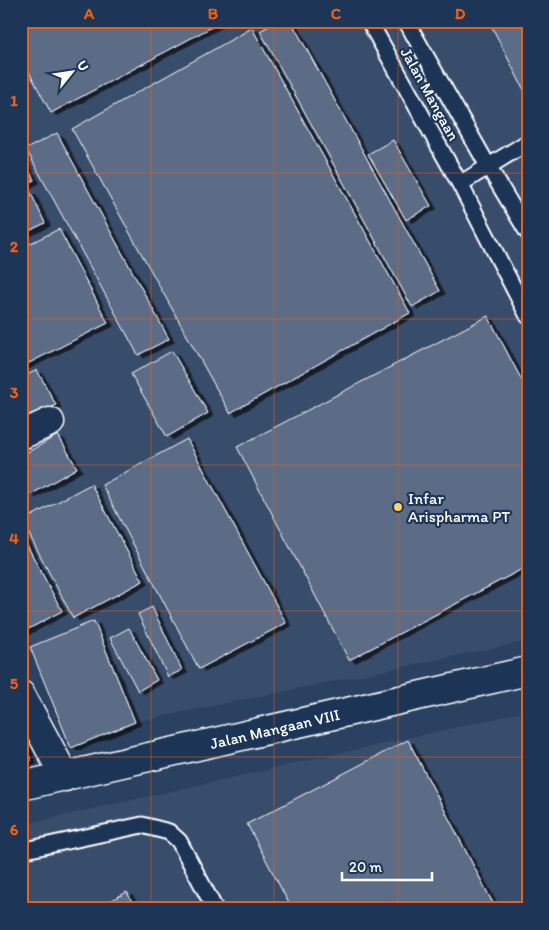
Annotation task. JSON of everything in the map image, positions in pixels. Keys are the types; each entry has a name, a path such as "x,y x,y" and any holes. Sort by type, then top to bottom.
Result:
{"street":[{"path":"21,435 50,422"},
{"name":"Jalan Mangaan VIII","path":"21,786 528,671"},
{"path":"21,695 65,777"}],"lane":[{"name":"Jalan Mangaan","path":"369,21 460,184 528,316"},
{"name":"Jalan Mangaan","path":"406,21 528,233"},
{"path":"460,184 528,142"},
{"path":"21,851 142,825 168,832 179,840 215,909"}],"shaded area":[{"path":"21,21 528,21 528,641 77,734 21,625"},
{"path":"528,711 528,909 21,909 21,825"}],"building":[{"path":"21,21 223,21 51,113 21,57"},
{"path":"278,21 291,21 440,291 412,307 260,31"},
{"path":"489,21 528,21 528,98"},
{"path":"252,28 410,313 230,413 72,129"},
{"path":"57,133 169,339 138,355 26,149"},
{"path":"393,140 431,206 406,220 368,154"},
{"path":"21,156 34,180 21,187"},
{"path":"30,191 45,223 21,235 21,195"},
{"path":"59,229 108,323 21,367 21,248"},
{"name":"Infar Arispharma PT","path":"488,316 528,392 528,566 349,660 237,447"},
{"path":"172,351 208,413 167,437 131,374"},
{"path":"37,370 56,405 27,421 21,411 21,378"},
{"path":"58,435 77,468 30,495 21,479 21,456"},
{"path":"187,439 286,623 199,669 102,485"},
{"path":"91,484 143,581 73,618 22,521"},
{"path":"21,534 62,611 21,633"},
{"path":"152,607 182,670 168,677 138,614"},
{"path":"94,621 135,722 71,748 30,647"},
{"path":"129,628 157,680 138,691 110,638"},
{"path":"21,734 31,761 21,764"},
{"path":"408,740 496,909 292,909 247,824"},
{"path":"127,892 136,909 95,909"}],"place":[{"name":"Infar Arispharma PT","path":"398,507"}]}
